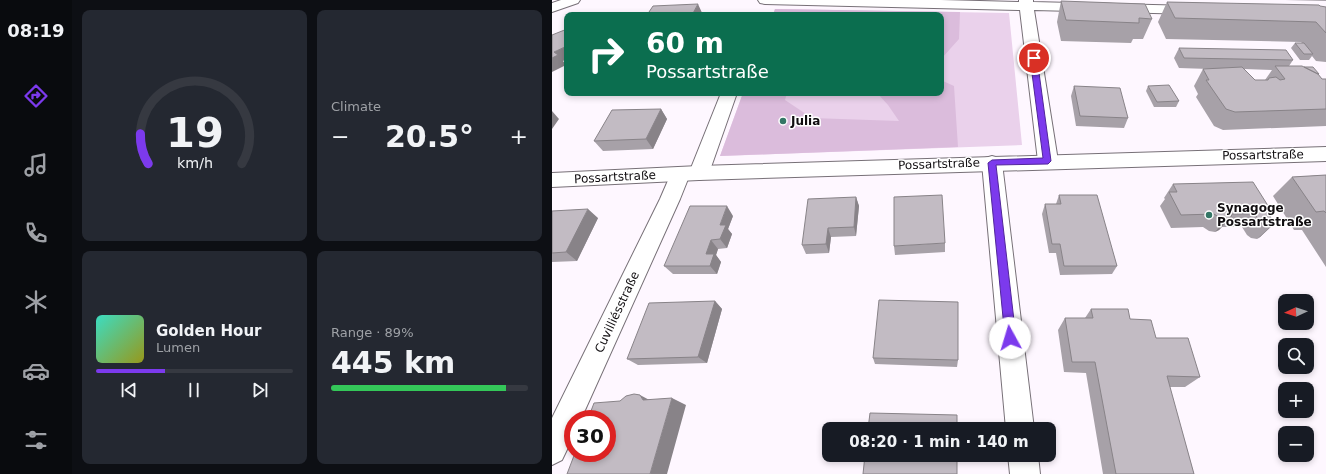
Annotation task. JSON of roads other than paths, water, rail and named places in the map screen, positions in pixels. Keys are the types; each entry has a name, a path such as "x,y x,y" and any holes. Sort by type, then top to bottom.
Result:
{"street":[{"path":"552,8 573,0"},
{"path":"762,4 1027,3 1207,11"},
{"path":"1027,3 1048,161"},
{"name":"Cuvilliésstraße","path":"552,450 670,199 689,173 728,96"},
{"name":"Possartstraße","path":"552,180 689,173 1048,161 1326,154"},
{"path":"992,163 1019,422"},
{"path":"1024,462 1025,474"}],"place":[{"name":"Julia","path":"783,121"},
{"name":"Synagoge Possartstraße","path":"1209,215"}]}
